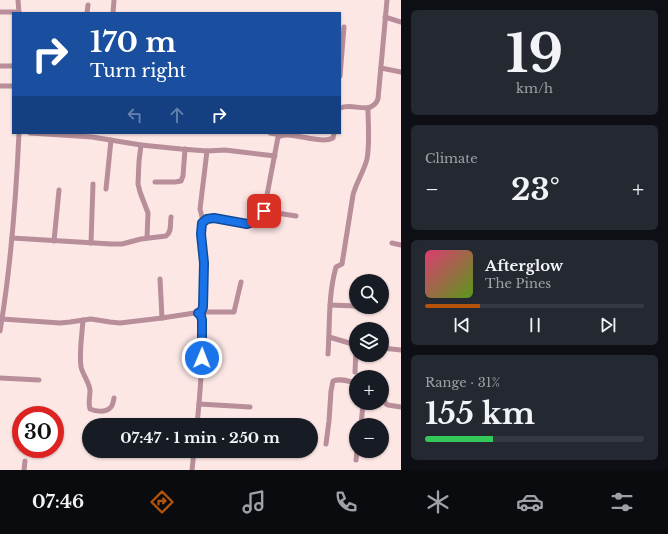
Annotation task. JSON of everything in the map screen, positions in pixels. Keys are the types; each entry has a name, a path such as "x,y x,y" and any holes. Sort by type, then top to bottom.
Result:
{"street":[{"path":"0,12 19,12 18,0"},
{"path":"113,12 114,0"},
{"path":"341,108 344,106 368,108 376,104 378,98 387,0"},
{"path":"87,12 88,5"},
{"path":"385,17 401,22"},
{"path":"341,64 344,27"},
{"path":"0,66 12,66"},
{"path":"381,68 401,72"},
{"path":"0,86 12,86"},
{"path":"328,354 330,305 333,279 336,266 342,264 353,195 366,161 368,151 368,108"},
{"path":"0,331 12,238 18,167 19,134"},
{"path":"61,134 92,135 141,145 207,151 225,150 275,156"},
{"path":"276,134 329,140 333,138 334,134"},
{"path":"264,211 277,140 281,135"},
{"path":"106,189 111,140"},
{"path":"141,145 138,184 148,213 147,238"},
{"path":"156,182 181,181 183,176 186,149"},
{"path":"198,418 202,338 202,320 200,312 203,307 204,263 201,234 204,220 200,213 200,209 207,151"},
{"path":"91,243 93,184"},
{"path":"54,241 59,190"},
{"path":"204,220 214,218 247,224 250,223 258,213 264,211 296,216"},
{"path":"12,238 117,244 168,234 171,217"},
{"path":"392,243 401,245"},
{"path":"160,279 162,318"},
{"path":"2,319 60,323 90,319 114,323 200,312 234,312 241,282"},
{"path":"330,305 349,306"},
{"path":"83,320 81,366 90,391 90,409 100,411 107,410 112,406 114,398"},
{"path":"329,337 349,343"},
{"path":"389,349 401,350"},
{"path":"0,378 40,380"},
{"path":"326,444 330,421 331,391 333,381 336,379 349,381"},
{"path":"199,404 250,407"},
{"path":"389,405 401,408"},
{"path":"192,470 193,458"},
{"path":"24,470 25,461"}],"route":[{"path":"202,358 202,320 198,313 201,312 203,307 204,255 201,234 202,223 204,220 214,218 247,224 252,221 256,214 264,211"}]}
